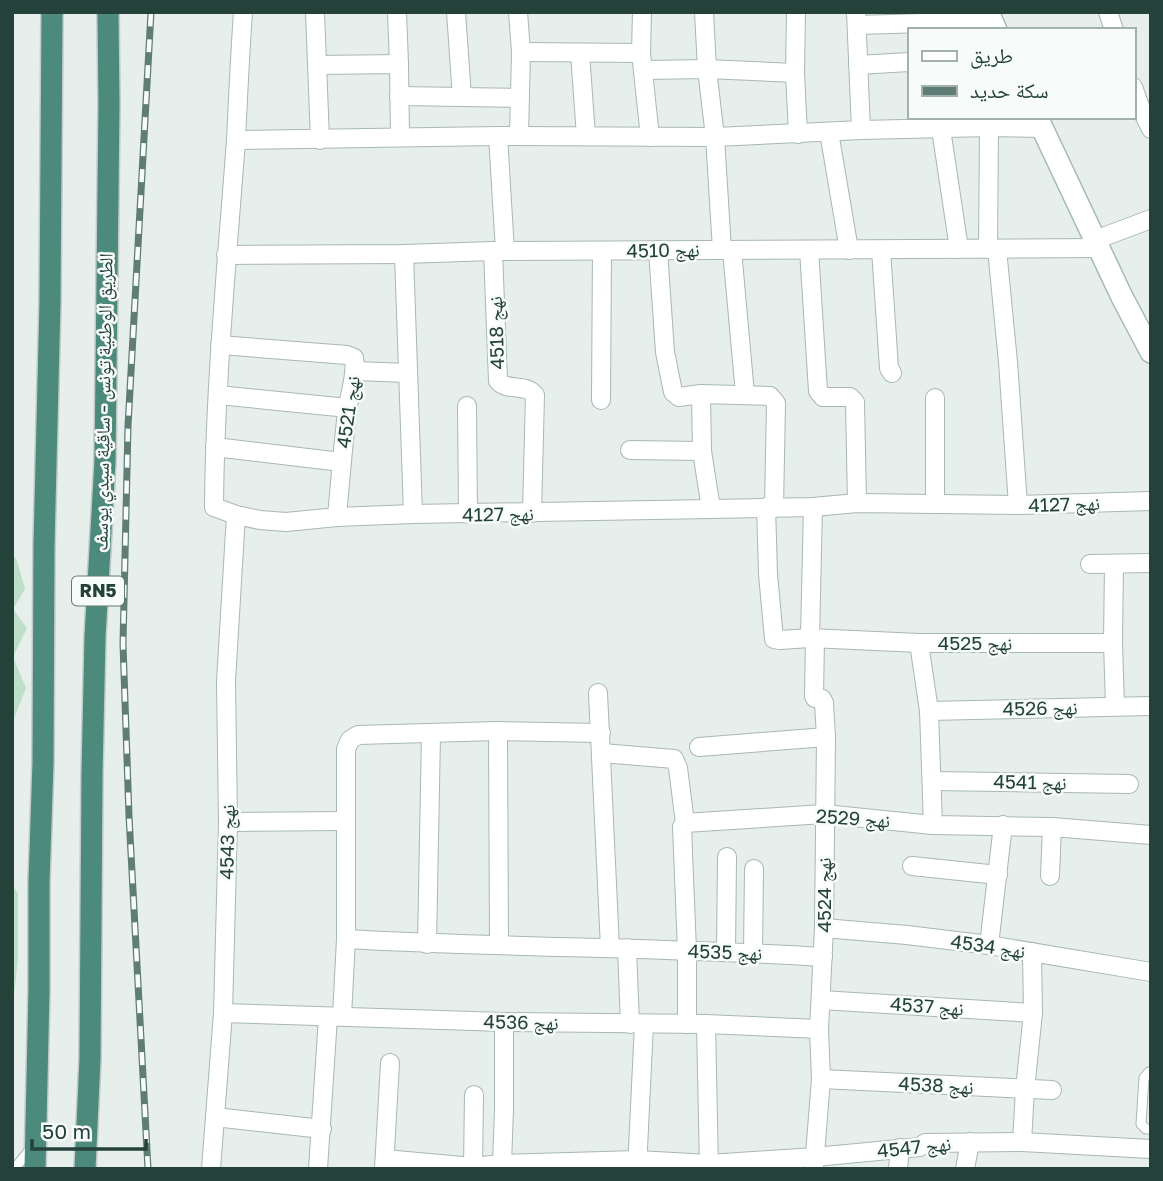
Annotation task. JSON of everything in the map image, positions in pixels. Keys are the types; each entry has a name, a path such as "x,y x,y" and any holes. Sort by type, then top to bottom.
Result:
{"highway":[{"name":"RN5","path":"35,1169 50,302 52,12"},
{"name":"الطريق الوطنية تونس - ساقية سيدي يوسف","path":"85,1169 90,1059 95,637 105,461 108,12"}],"main road":[{"path":"1039,123 1151,352"}],"street":[{"path":"236,515 214,507 220,345 243,12"},
{"path":"315,12 320,139"},
{"path":"397,12 400,137"},
{"path":"456,12 462,97"},
{"path":"518,12 521,52 519,136"},
{"path":"642,12 642,61 650,136"},
{"path":"704,12 707,69 746,394"},
{"path":"796,12 798,134"},
{"path":"861,130 856,19 992,21"},
{"path":"521,52 580,53 707,69 795,73"},
{"path":"580,53 586,136"},
{"path":"858,65 908,62"},
{"path":"318,65 399,64"},
{"path":"1135,92 1151,129"},
{"path":"399,96 520,98"},
{"path":"236,141 498,136 715,137 1039,123"},
{"path":"989,127 993,249 1008,362 1018,505"},
{"path":"941,129 959,249"},
{"path":"829,132 849,250"},
{"name":"نهج 4518","path":"498,136 498,381 506,387 530,389 535,395 533,513"},
{"name":"نهج 4510","path":"226,255 993,249 1097,244 1151,219"},
{"path":"658,250 665,352 673,392 680,397 701,394 770,396 776,403 770,508"},
{"path":"808,250 818,391 823,397 854,399 857,503"},
{"path":"881,250 889,368 892,373"},
{"path":"601,400 602,251"},
{"path":"404,254 413,514"},
{"name":"نهج 4521","path":"220,345 347,355 354,358 355,371 341,462 337,517"},
{"path":"355,371 408,373"},
{"path":"701,394 702,451 711,509"},
{"path":"218,395 348,408"},
{"path":"935,398 935,505"},
{"path":"467,406 468,514"},
{"path":"215,447 341,462"},
{"path":"630,450 702,451"},
{"name":"نهج 4127","path":"236,515 286,522 413,514 770,508 857,503 1018,505 1151,501"},
{"path":"813,506 813,638"},
{"name":"نهج 4525","path":"770,508 768,574 775,639 919,643 1112,643"},
{"name":"نهج 4543","path":"211,1169 223,1013 228,822 226,681 236,515"},
{"path":"1090,564 1151,563"},
{"path":"1114,565 1112,643 1115,706"},
{"name":"نهج 4524","path":"813,638 814,696 822,699 824,703 826,737 824,928 819,1029 821,1079 814,1163"},
{"path":"919,643 929,711 933,825"},
{"path":"598,694 619,948 637,1024 638,1165"},
{"name":"نهج 4526","path":"929,711 1151,706"},
{"path":"318,1169 346,939 345,749 358,735 498,731 601,733"},
{"path":"498,731 499,945"},
{"path":"427,944 430,734"},
{"path":"699,747 826,737"},
{"path":"602,753 674,759 678,768 685,823 682,827 687,1024"},
{"name":"نهج 4541","path":"932,781 1129,784"},
{"name":"نهج 2529","path":"685,823 824,814 933,825 1052,827 1151,835"},
{"path":"228,822 345,821"},
{"path":"989,945 1003,825"},
{"path":"1050,876 1052,827"},
{"path":"726,951 727,858"},
{"path":"912,866 998,875"},
{"path":"753,953 754,869"},
{"name":"نهج 4534","path":"824,928 989,945 1151,972"},
{"name":"نهج 4535","path":"346,939 427,944 726,951 823,957"},
{"path":"1022,1142 1033,1013 1032,952"},
{"name":"نهج 4537","path":"821,1000 1033,1013"},
{"name":"نهج 4536","path":"223,1013 819,1029"},
{"path":"502,1164 504,1022"},
{"path":"706,1024 709,1167"},
{"name":"نهج 4547","path":"390,1063 384,1164 473,1168 502,1164 709,1167 814,1163 920,1147 925,1143 970,1142 1151,1149"},
{"name":"نهج 4538","path":"821,1079 1052,1090"},
{"path":"473,1168 474,1095"},
{"path":"215,1116 322,1129"},
{"path":"965,1169 970,1142"},
{"path":"898,1169 900,1148"}],"lane":[{"path":"1151,1073 1144,1078 1141,1124 1146,1129 1151,1129"},
{"path":"14,1169 36,1143"}],"green space":[{"path":"12,553 25,589 13,609 27,628 13,657 26,688 12,729"},
{"path":"12,885 18,893 18,959 12,1013"}],"railway":[{"path":"148,1169 129,816 123,644 128,426 151,12"}]}
